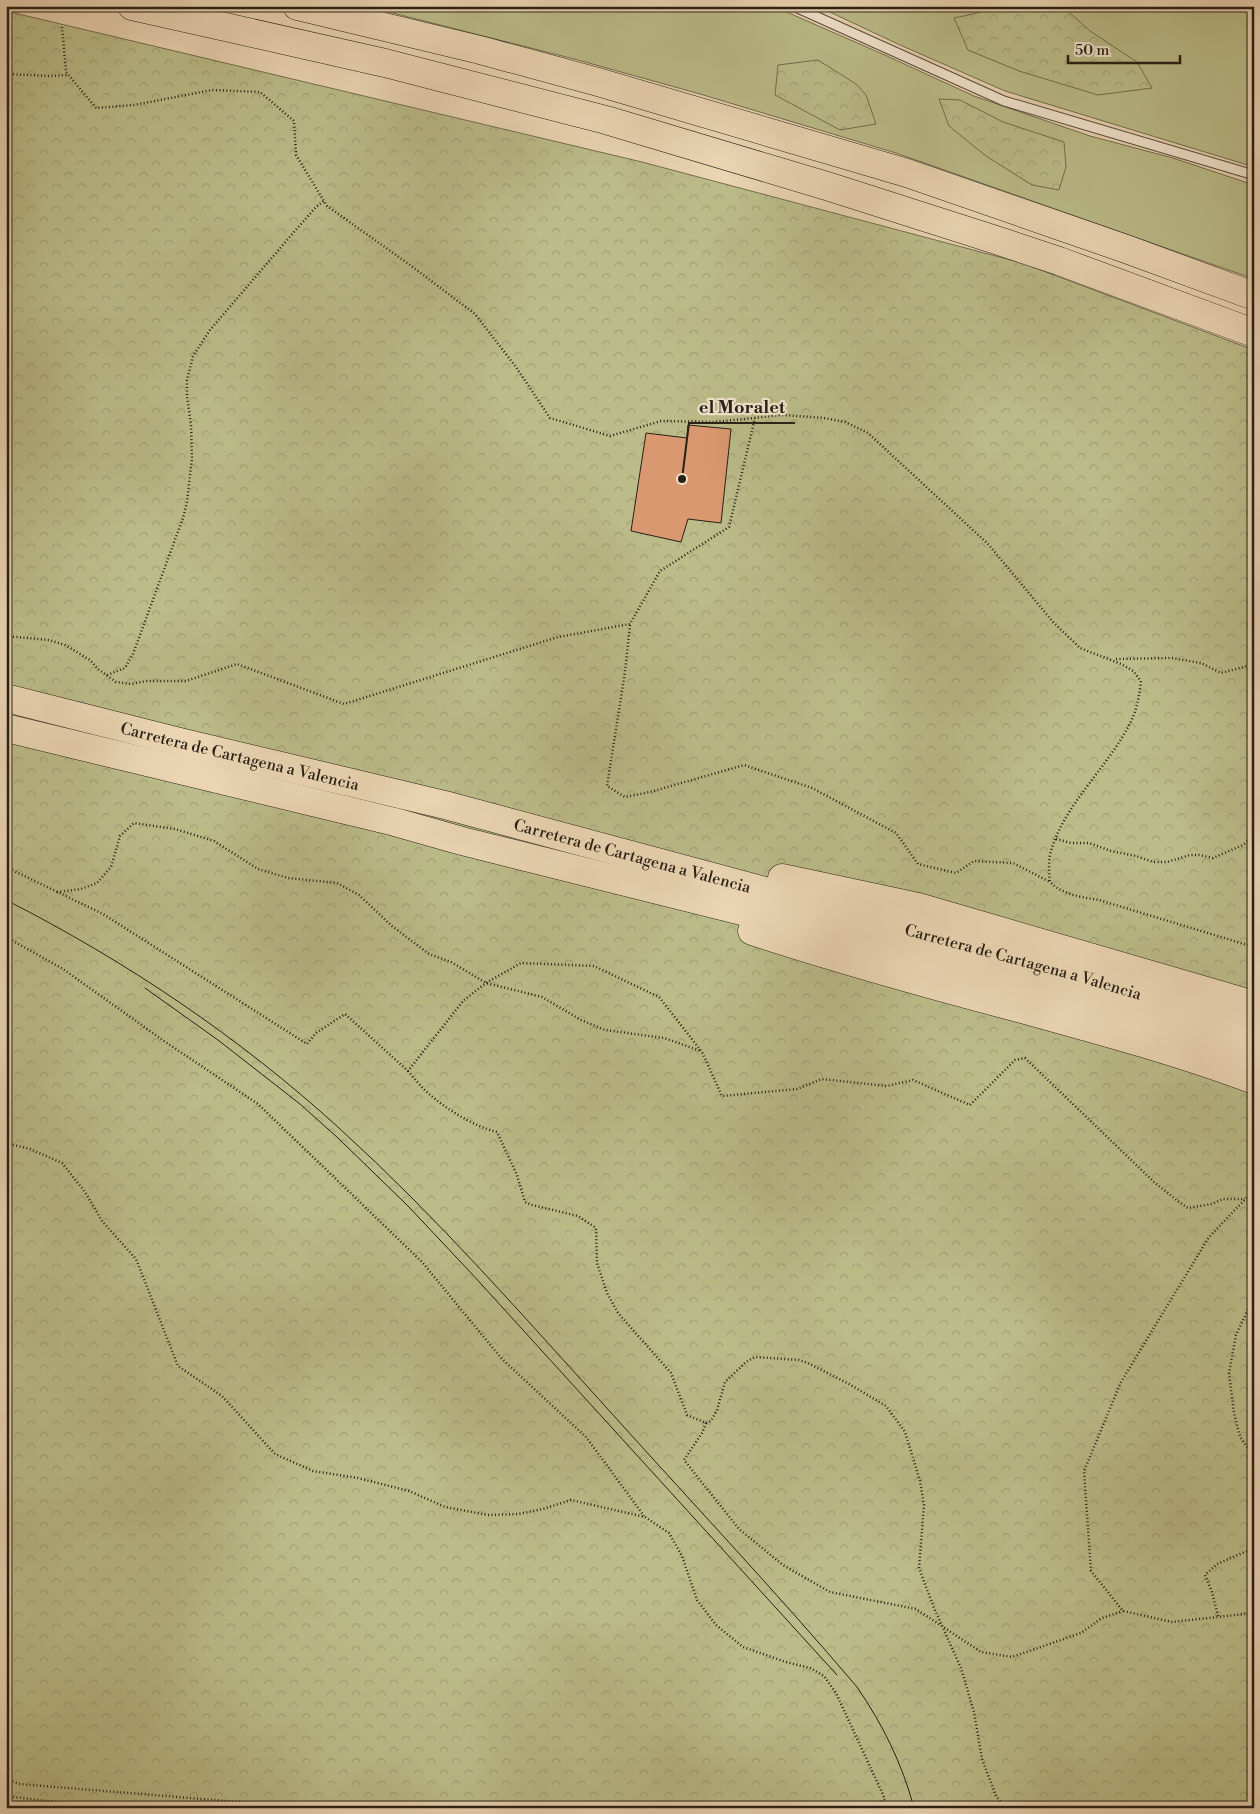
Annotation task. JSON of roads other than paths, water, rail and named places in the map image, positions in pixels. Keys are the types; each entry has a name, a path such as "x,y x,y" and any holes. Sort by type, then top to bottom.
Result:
{"highway":[{"path":"132,6 411,69 606,120 821,184 996,240 1254,333"},
{"path":"297,6 472,48 598,82 907,173 1117,245 1254,296"},
{"name":"Carretera de Cartagena a Valencia","path":"6,698 180,742 445,805 1074,974 1215,1016 1254,1030"},
{"name":"Carretera de Cartagena a Valencia","path":"6,728 395,822 462,841 810,928 1142,1020 1212,1042 1254,1058"},
{"path":"543,832 723,866 918,907 1254,1005"},
{"path":"462,841 560,875 704,916 837,959 1091,1028 1230,1070 1254,1080"}],"lane":[{"path":"793,6 1004,101 1254,176"}],"tram line":[{"path":"6,900 138,975 221,1032 301,1095 339,1128 411,1197 514,1305 767,1584 857,1687 891,1745 904,1775 914,1808"},
{"path":"145,988 218,1040 300,1104 408,1206 837,1675"}],"place":[{"name":"el Moralet","path":"682,479"}]}
